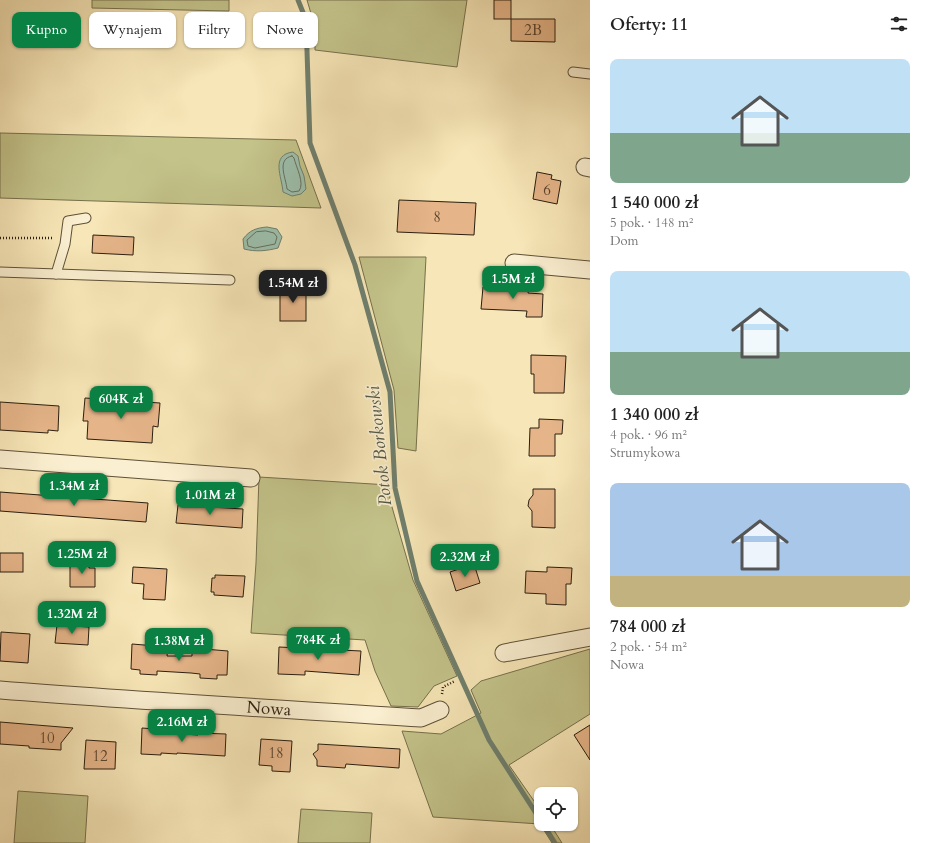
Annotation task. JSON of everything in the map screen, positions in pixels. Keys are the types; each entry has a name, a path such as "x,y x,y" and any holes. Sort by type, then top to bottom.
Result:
{"street":[{"path":"514,263 590,270"},
{"path":"0,458 251,478"},
{"path":"504,653 590,637"},
{"name":"Nowa","path":"0,690 109,699 246,706 422,718 440,710"}],"lane":[{"path":"573,72 590,74"},
{"path":"56,274 66,244 68,221 86,218"},
{"path":"0,272 230,280"}],"path":[{"path":"0,238 66,238"}],"green space":[{"path":"92,0 229,0 229,11 92,8"},
{"path":"307,0 467,0 457,67 315,50 315,48 318,48 318,12 311,12"},
{"path":"0,133 296,140 321,208 0,198"},
{"path":"359,257 426,257 416,451 398,448 394,390"},
{"path":"259,477 389,485 390,500 413,580 457,676 434,686 418,707 391,706 375,671 365,640 251,633 256,563"},
{"path":"590,649 590,714 509,765 534,801 534,824 433,817 402,731 441,734 481,713 471,690 481,681"},
{"path":"18,791 88,796 85,843 14,843"},
{"path":"301,809 372,813 370,843 298,843"},
{"path":"544,831 554,831 562,843 552,843"}],"water":[{"path":"293,152 298,156 306,189 301,194 292,196 283,192 279,162 286,154"},
{"path":"267,227 277,229 282,237 278,248 261,251 244,249 243,239 248,233 256,229"}],"building":[{"path":"494,0 511,0 511,19 494,19"},
{"path":"511,19 555,19 555,42 511,41"},
{"path":"537,172 552,175 551,179 561,181 557,204 533,199"},
{"path":"399,200 476,203 474,235 397,232"},
{"path":"93,235 134,237 133,255 92,253"},
{"path":"516,285 529,286 528,293 543,294 542,317 526,317 527,311 481,309 483,287 515,289"},
{"path":"280,286 306,286 306,321 280,321"},
{"path":"531,355 566,356 564,393 534,393 534,374 531,374"},
{"path":"85,398 160,403 158,427 153,426 152,443 87,439 88,421 83,421"},
{"path":"0,402 59,406 58,431 48,430 48,433 0,430"},
{"path":"539,419 563,420 562,434 555,434 555,456 529,456 530,428 539,428"},
{"path":"533,489 555,489 555,528 532,527 532,511 528,506 529,500 533,495"},
{"path":"0,492 148,503 146,522 0,511"},
{"path":"178,505 243,509 242,528 176,523"},
{"path":"0,553 23,553 23,572 0,572"},
{"path":"70,562 89,562 89,568 95,568 95,587 70,587"},
{"path":"474,564 480,583 456,591 450,572"},
{"path":"133,567 167,569 165,600 143,599 144,584 132,583"},
{"path":"547,567 572,568 571,584 566,584 566,605 546,604 546,594 525,593 526,571 547,572"},
{"path":"215,575 245,576 243,597 214,595 214,592 211,592 212,578 215,578"},
{"path":"57,625 89,627 88,645 55,643"},
{"path":"1,632 30,634 28,663 0,661"},
{"path":"132,644 168,647 167,656 192,656 192,648 228,651 227,675 217,675 217,679 200,678 200,674 191,673 157,671 157,675 140,674 140,670 131,669"},
{"path":"279,647 361,651 359,675 305,671 305,675 278,674"},
{"path":"0,722 73,728 61,743 61,750 29,748 29,746 0,744"},
{"path":"590,725 590,760 574,735"},
{"path":"142,728 155,729 155,732 198,735 199,733 226,734 225,756 177,753 161,753 161,755 141,754"},
{"path":"261,739 292,741 290,772 272,771 272,766 259,765"},
{"path":"86,740 116,742 115,769 84,769"},
{"path":"318,744 400,749 399,768 346,764 345,768 317,766 317,760 313,754 318,750"}],"waterway":[{"name":"Potok Borkowski","path":"298,0 306,20 310,143 355,265 390,392 395,488 417,581 489,740 534,810"},
{"name":"Potok Borkowski","path":"547,831 555,843"}]}
